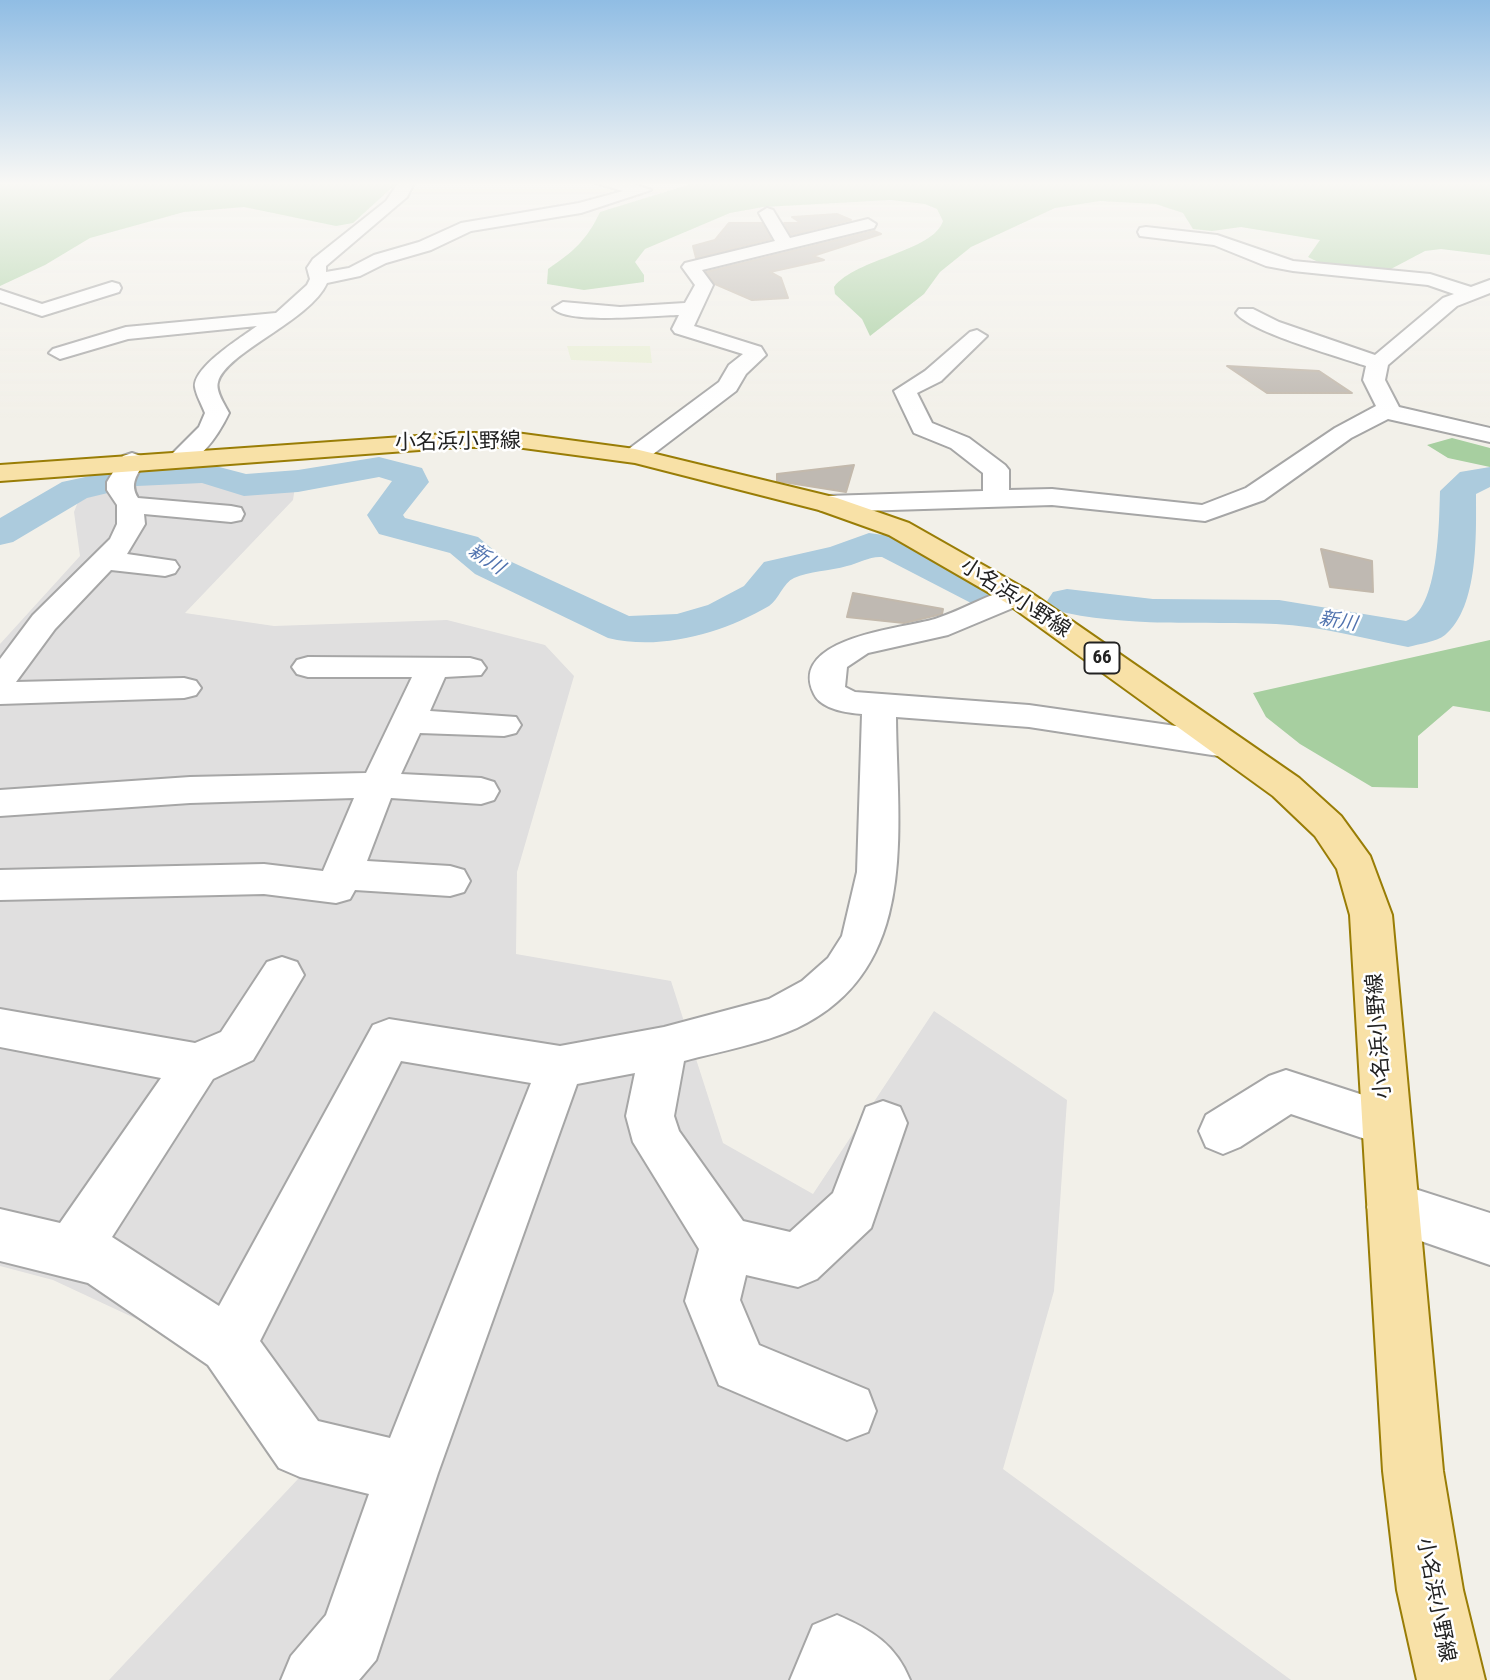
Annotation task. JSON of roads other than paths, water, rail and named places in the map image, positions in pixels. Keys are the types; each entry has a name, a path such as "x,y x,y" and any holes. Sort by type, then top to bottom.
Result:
{"main road":[{"name":"小名浜小野線","path":"0,473 127,479 180,458 460,440 528,441 635,456 828,504 899,529 1016,596 1294,795 1328,826 1356,866 1371,915 1413,1471 1430,1590 1451,1680"}],"street":[{"path":"180,458 215,421 218,413 206,388 207,379 224,360 282,318 316,288 319,279 316,268 321,261"},
{"path":"319,279 368,267 376,261"},
{"path":"635,456 695,408 728,386 737,370 755,355 754,351 682,330 704,285 691,267 716,261"},
{"path":"1272,261 1430,280 1479,289"},
{"path":"0,296 42,310 111,288"},
{"path":"828,504 996,498 1086,499 1178,513 1205,513 1255,495 1343,433 1385,411 1388,406 1374,380 1378,363 1450,302 1479,289"},
{"path":"563,308 620,313 694,309"},
{"path":"1246,313 1272,326 1378,363"},
{"path":"60,353 126,333 282,318"},
{"path":"977,336 954,354 933,376 905,391 922,428 960,443 996,470 996,498"},
{"path":"1385,411 1490,435"},
{"path":"0,681 44,622 122,543 131,524 127,479 231,514"},
{"path":"107,561 165,567"},
{"path":"1016,596 958,623 858,646 842,654 826,677 829,692 848,702 1041,718 1225,745"},
{"path":"308,667 470,668"},
{"path":"0,885 264,878 336,888 378,785 433,667"},
{"path":"0,693 184,688"},
{"path":"228,1345 389,1039 559,1067 664,1047 779,1015 818,994 844,970 862,940 877,872 879,704"},
{"path":"407,721 504,725"},
{"path":"0,803 191,790 378,785 481,790"},
{"path":"341,874 450,881"},
{"path":"72,1251 197,1064 237,1046 282,975"},
{"path":"0,1027 197,1064"},
{"path":"664,1047 650,1116 658,1142 727,1244 798,1260 853,1210 883,1123"},
{"path":"315,1680 352,1636 407,1473 559,1067"},
{"path":"1223,1131 1286,1091 1386,1124"},
{"path":"1393,1206 1490,1239"},
{"path":"0,1235 100,1259 228,1345 300,1447 407,1473"},
{"path":"727,1244 712,1301 739,1365 847,1412"},
{"path":"824,1680 837,1649 876,1680"}],"waterway":[{"name":"新川","path":"0,534 75,490 137,476 204,473 244,485 298,481 379,467 410,475 411,482 399,493 385,515 392,526 464,545 489,566 623,629 680,627 723,614 758,595 778,570 842,556 869,544 891,546 985,594"},
{"name":"新川","path":"1067,601 1153,611 1279,612 1408,634 1429,627 1439,614 1457,561 1458,491 1472,479 1490,477"}]}
